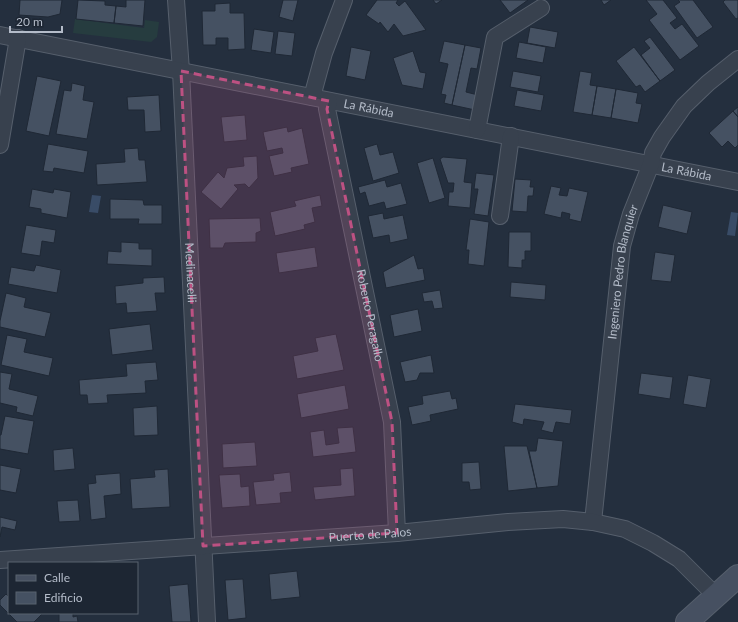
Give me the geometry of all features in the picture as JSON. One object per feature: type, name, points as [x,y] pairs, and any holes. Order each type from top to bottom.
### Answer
[{"type":"main road","points":[[687,622],[738,576]]},
{"type":"street","name":"Medinacelli","points":[[176,0],[181,71],[207,622]]},
{"type":"street","points":[[312,97],[324,53],[344,0]]},
{"type":"street","points":[[477,130],[495,37],[541,8]]},
{"type":"street","name":"La Rábida","points":[[0,35],[738,182]]},
{"type":"street","points":[[0,145],[18,38]]},
{"type":"street","name":"Ingeniero Pedro Blanquier","points":[[593,522],[622,246],[630,214],[653,153],[662,137],[684,106],[708,83],[738,59]]},
{"type":"street","name":"Roberto Peragallo","points":[[329,101],[327,109],[392,422],[397,533]]},
{"type":"street","points":[[500,216],[511,136]]},
{"type":"street","name":"Puerto de Palos","points":[[0,560],[397,533],[508,522],[563,519],[593,522],[626,529],[653,543],[678,559],[716,596]]},
{"type":"highlighted area","points":[[181,71],[329,101],[327,109],[392,422],[397,533],[203,546]]},
{"type":"green space","points":[[75,19],[144,28],[145,20],[159,22],[157,37],[151,42],[73,33]]},
{"type":"water","points":[[92,195],[101,196],[98,213],[89,212]]},
{"type":"water","points":[[731,212],[738,213],[735,236],[727,235]]},
{"type":"building","points":[[20,0],[62,0],[60,14],[48,17],[19,15]]},
{"type":"building","points":[[78,0],[105,1],[105,5],[116,6],[114,23],[76,19]]},
{"type":"building","points":[[126,0],[145,0],[143,26],[114,23],[116,6],[126,7]]},
{"type":"building","points":[[283,0],[298,0],[293,21],[279,17]]},
{"type":"building","points":[[377,0],[398,0],[396,3],[399,6],[405,1],[426,30],[403,36],[394,24],[388,32],[380,22],[379,24],[366,15]]},
{"type":"building","points":[[433,0],[442,0],[436,4]]},
{"type":"building","points":[[500,0],[528,0],[510,13]]},
{"type":"building","points":[[601,0],[611,0],[604,5]]},
{"type":"building","points":[[646,0],[663,0],[677,18],[670,23],[675,29],[682,24],[699,46],[680,60],[649,20],[657,14]]},
{"type":"building","points":[[678,0],[693,0],[713,27],[697,38],[674,6],[680,2]]},
{"type":"building","points":[[725,0],[738,0],[738,18],[736,19],[723,2]]},
{"type":"building","points":[[230,3],[230,13],[244,13],[245,49],[228,50],[228,38],[216,38],[216,45],[203,45],[202,11],[215,11],[215,4]]},
{"type":"building","points":[[530,27],[558,32],[555,48],[527,43]]},
{"type":"building","points":[[254,29],[274,32],[271,53],[251,50]]},
{"type":"building","points":[[278,31],[295,33],[292,56],[275,54]]},
{"type":"building","points":[[650,37],[675,70],[660,81],[641,55],[650,48],[644,41]]},
{"type":"building","points":[[444,41],[465,45],[452,105],[444,103],[446,95],[441,94],[448,64],[439,62]]},
{"type":"building","points":[[519,42],[546,47],[543,63],[516,58]]},
{"type":"building","points":[[465,45],[481,48],[477,69],[471,68],[466,92],[478,95],[475,110],[452,105]]},
{"type":"building","points":[[351,47],[371,51],[365,80],[346,76]]},
{"type":"building","points":[[634,47],[660,81],[645,92],[640,85],[636,87],[616,61]]},
{"type":"building","points":[[413,51],[420,72],[426,73],[423,89],[402,85],[393,58]]},
{"type":"building","points":[[513,71],[541,76],[538,92],[510,87]]},
{"type":"building","points":[[580,71],[592,73],[590,85],[597,86],[592,115],[573,112]]},
{"type":"building","points":[[37,76],[61,81],[49,136],[26,131]]},
{"type":"building","points":[[72,83],[85,86],[83,100],[94,102],[87,139],[56,134],[64,90],[71,91]]},
{"type":"building","points":[[597,86],[616,89],[611,118],[592,115]]},
{"type":"building","points":[[616,89],[638,93],[636,103],[642,104],[638,123],[611,118]]},
{"type":"building","points":[[517,90],[544,95],[541,111],[514,106]]},
{"type":"building","points":[[159,95],[161,131],[145,132],[144,110],[128,110],[127,97]]},
{"type":"building","points":[[738,107],[738,117],[733,111]]},
{"type":"building","points":[[733,111],[738,117],[738,145],[735,148],[728,141],[722,147],[709,133]]},
{"type":"building","points":[[245,115],[247,140],[224,142],[221,117]]},
{"type":"building","points":[[287,127],[288,132],[302,128],[309,164],[291,168],[292,172],[274,176],[269,156],[283,153],[282,148],[267,151],[263,132]]},
{"type":"building","points":[[48,144],[88,151],[84,173],[54,168],[53,172],[43,171]]},
{"type":"building","points":[[377,144],[380,155],[393,152],[399,173],[373,181],[364,148]]},
{"type":"building","points":[[138,148],[139,160],[145,160],[147,182],[97,185],[96,164],[125,162],[124,149]]},
{"type":"building","points":[[257,156],[258,178],[249,188],[245,184],[234,185],[238,189],[221,209],[201,192],[218,172],[224,178],[227,168],[244,166],[243,157]]},
{"type":"building","points":[[443,157],[467,159],[464,182],[472,183],[470,208],[448,206],[449,192],[453,192],[454,183],[448,183],[440,159]]},
{"type":"building","points":[[433,158],[445,198],[429,203],[417,163]]},
{"type":"building","points":[[476,173],[494,175],[488,216],[474,214],[478,189],[474,189]]},
{"type":"building","points":[[515,179],[531,180],[530,187],[534,187],[533,196],[528,196],[527,212],[512,211]]},
{"type":"building","points":[[385,180],[387,187],[401,183],[407,204],[386,209],[384,202],[369,206],[365,192],[360,194],[358,187]]},
{"type":"building","points":[[551,186],[561,188],[559,195],[567,196],[569,188],[588,192],[581,222],[569,219],[570,214],[562,212],[561,218],[544,214]]},
{"type":"building","points":[[32,189],[53,193],[54,189],[71,192],[67,218],[41,213],[41,209],[29,207]]},
{"type":"building","points":[[320,195],[322,206],[312,208],[315,222],[304,225],[305,229],[275,236],[270,212],[296,206],[294,201]]},
{"type":"building","points":[[110,199],[143,200],[144,205],[162,205],[162,224],[138,224],[139,219],[110,219]]},
{"type":"building","points":[[663,205],[692,212],[687,234],[658,227]]},
{"type":"building","points":[[383,213],[384,219],[403,215],[408,239],[390,243],[389,235],[373,238],[368,216]]},
{"type":"building","points":[[260,218],[261,231],[256,233],[256,242],[225,243],[223,248],[210,248],[209,219]]},
{"type":"building","points":[[470,219],[489,222],[484,266],[468,264],[469,250],[466,250]]},
{"type":"building","points":[[26,225],[56,230],[54,243],[42,241],[40,256],[21,253]]},
{"type":"building","points":[[509,232],[531,232],[531,251],[525,251],[525,260],[522,260],[522,268],[508,267]]},
{"type":"building","points":[[121,242],[139,243],[139,249],[152,249],[152,266],[107,264],[108,251],[121,252]]},
{"type":"building","points":[[315,247],[318,267],[279,273],[276,253]]},
{"type":"building","points":[[655,252],[675,255],[671,282],[651,280]]},
{"type":"building","points":[[414,255],[418,269],[423,268],[425,280],[386,288],[383,272]]},
{"type":"building","points":[[36,265],[61,270],[57,293],[8,284],[11,267],[34,271]]},
{"type":"building","points":[[164,277],[165,293],[155,293],[157,311],[127,313],[126,303],[116,304],[115,286],[143,283],[143,278]]},
{"type":"building","points":[[511,282],[546,285],[545,300],[510,297]]},
{"type":"building","points":[[440,290],[443,308],[434,309],[432,301],[424,302],[422,293]]},
{"type":"building","points":[[6,293],[26,298],[24,307],[51,313],[45,337],[0,327]]},
{"type":"building","points":[[418,309],[422,331],[394,337],[390,315]]},
{"type":"building","points":[[150,324],[153,350],[112,355],[109,329]]},
{"type":"building","points":[[336,334],[344,370],[297,379],[293,356],[318,351],[315,338]]},
{"type":"building","points":[[7,335],[27,339],[24,352],[53,358],[49,376],[1,365]]},
{"type":"building","points":[[431,355],[434,373],[420,373],[417,380],[405,382],[400,362]]},
{"type":"building","points":[[156,362],[158,380],[145,381],[146,393],[107,395],[108,403],[88,404],[87,395],[80,395],[79,380],[127,376],[126,364]]},
{"type":"building","points":[[0,372],[12,374],[9,389],[38,396],[33,416],[16,412],[17,407],[0,403]]},
{"type":"building","points":[[641,373],[673,377],[670,399],[638,394]]},
{"type":"building","points":[[688,375],[711,379],[706,408],[683,404]]},
{"type":"building","points":[[345,385],[349,409],[301,418],[297,394]]},
{"type":"building","points":[[450,391],[452,399],[456,398],[458,409],[430,415],[431,421],[412,425],[408,407],[423,404],[422,396]]},
{"type":"building","points":[[515,404],[572,410],[570,424],[556,422],[553,433],[541,430],[544,422],[524,419],[523,425],[512,422]]},
{"type":"building","points":[[157,406],[158,435],[134,436],[133,408]]},
{"type":"building","points":[[5,416],[34,421],[28,454],[0,449],[0,435]]},
{"type":"building","points":[[353,427],[356,452],[313,457],[310,432],[324,430],[326,445],[339,443],[337,428]]},
{"type":"building","points":[[538,438],[563,441],[558,486],[537,488],[529,451],[536,451]]},
{"type":"building","points":[[255,442],[257,466],[223,468],[222,444]]},
{"type":"building","points":[[504,446],[527,446],[537,488],[508,491]]},
{"type":"building","points":[[73,448],[75,469],[54,471],[53,450]]},
{"type":"building","points":[[479,462],[481,489],[470,490],[469,482],[462,482],[462,463]]},
{"type":"building","points":[[0,465],[21,469],[16,493],[0,490]]},
{"type":"building","points":[[353,468],[355,496],[315,500],[313,487],[341,485],[340,469]]},
{"type":"building","points":[[168,469],[170,507],[132,509],[130,479],[155,477],[154,470]]},
{"type":"building","points":[[290,472],[292,492],[280,493],[281,503],[256,505],[253,482],[274,480],[273,474]]},
{"type":"building","points":[[120,473],[121,494],[104,496],[106,518],[91,520],[88,484],[96,483],[95,475]]},
{"type":"building","points":[[240,474],[241,487],[249,486],[250,506],[222,508],[219,475]]},
{"type":"building","points":[[78,500],[80,521],[59,522],[57,501]]},
{"type":"building","points":[[0,517],[17,521],[15,530],[2,527],[0,537]]},
{"type":"building","points":[[297,571],[300,597],[271,600],[269,574]]},
{"type":"building","points":[[243,579],[246,618],[228,620],[225,580]]},
{"type":"building","points":[[188,584],[191,622],[172,622],[169,586]]},
{"type":"building","points":[[6,594],[8,596],[8,613],[0,605],[0,600]]},
{"type":"building","points":[[9,614],[42,614],[34,622],[17,622]]},
{"type":"building","points":[[59,614],[73,614],[73,617],[77,616],[78,622],[59,622]]}]
